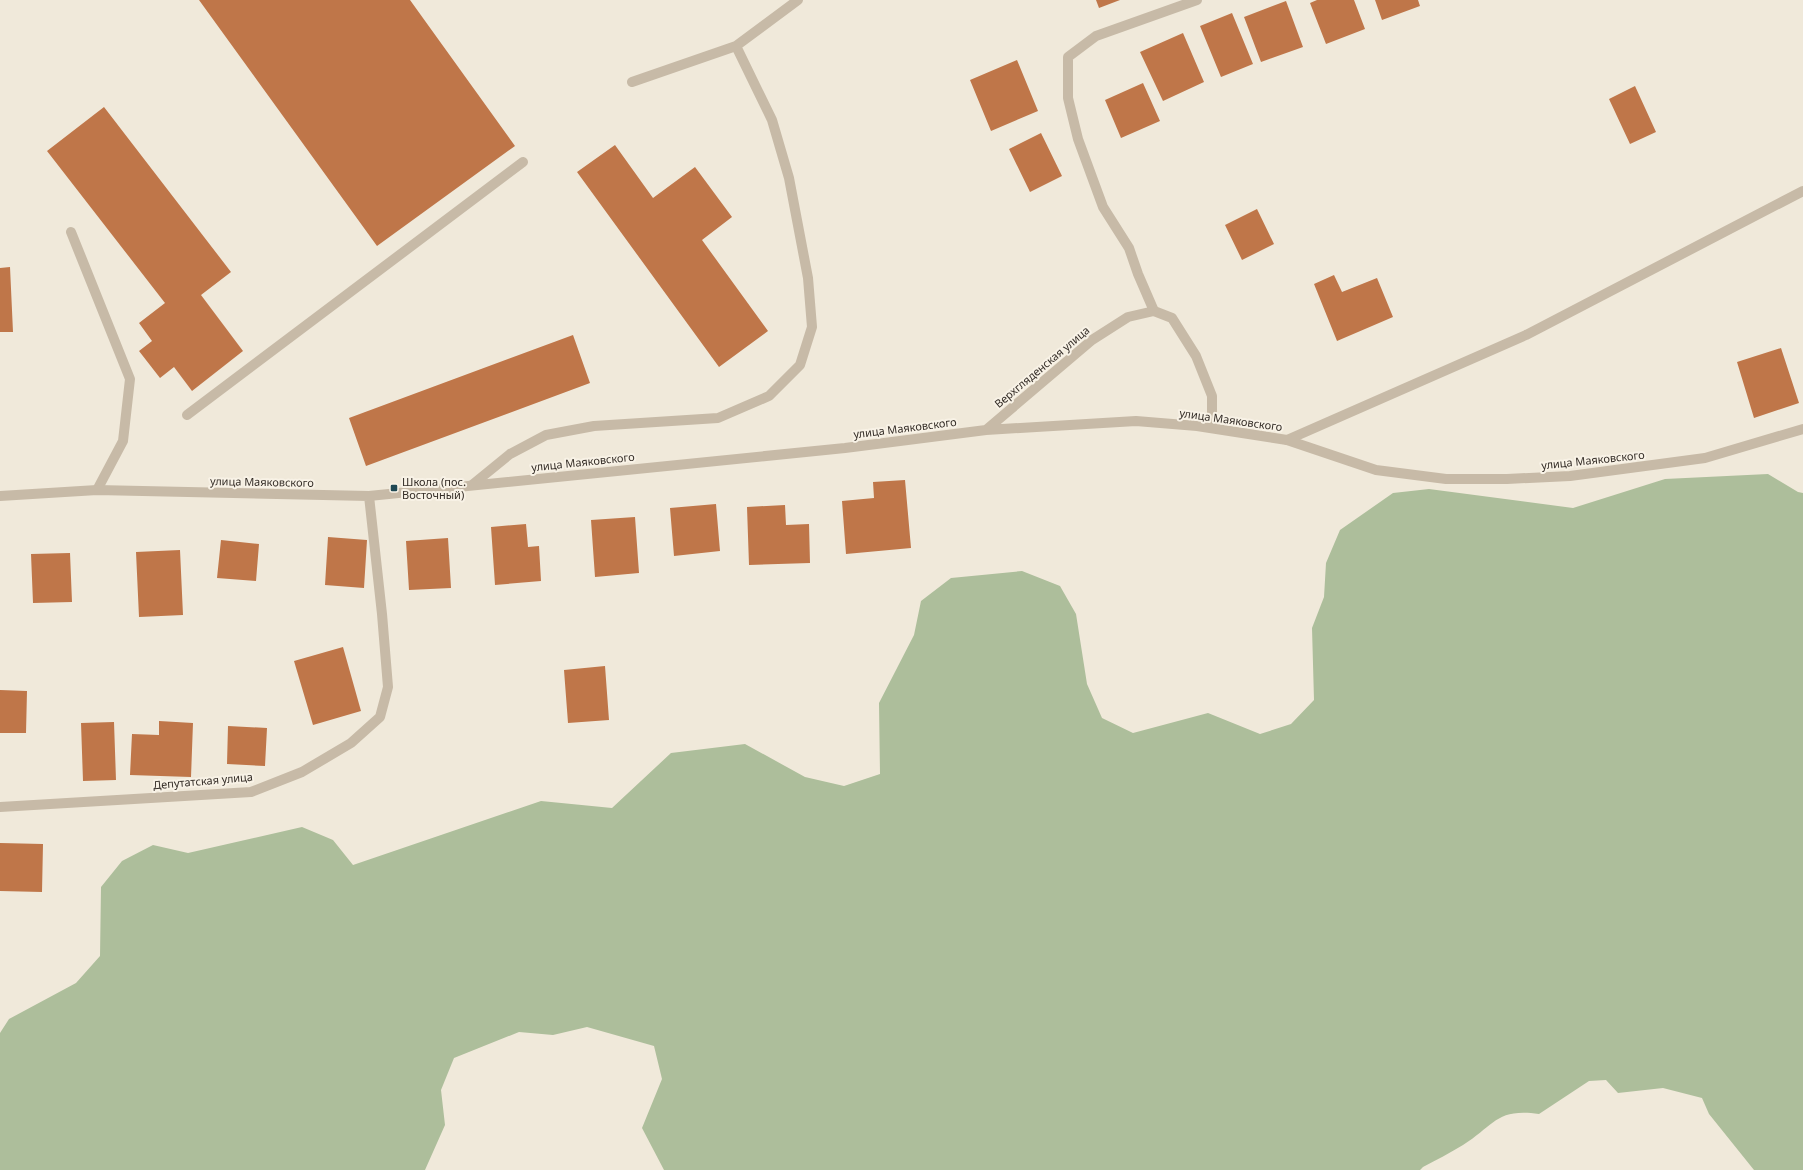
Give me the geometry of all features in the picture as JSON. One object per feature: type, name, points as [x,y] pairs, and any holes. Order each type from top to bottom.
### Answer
[{"type":"street","points":[[632,82],[736,46],[798,0]]},
{"type":"street","points":[[1197,0],[1096,36],[1068,57],[1068,98],[1078,138],[1103,207],[1129,248],[1138,274],[1154,311],[1172,318],[1196,356],[1212,396],[1212,428]]},
{"type":"street","points":[[472,485],[510,454],[546,435],[594,426],[718,418],[769,396],[800,365],[812,327],[808,278],[789,178],[772,120],[736,46]]},
{"type":"street","points":[[187,415],[523,162]]},
{"type":"street","points":[[1286,440],[1526,335],[1803,191]]},
{"type":"street","points":[[71,232],[130,379],[123,440],[97,490]]},
{"type":"street","name":"Верхгляденская улица","points":[[986,430],[1092,340],[1128,317],[1154,311]]},
{"type":"street","name":"улица Маяковского","points":[[0,496],[97,490],[369,496],[845,448],[986,430],[1136,421],[1212,428],[1286,440],[1376,470],[1446,479],[1506,479],[1570,476],[1705,458],[1803,429]]},
{"type":"street","name":"Депутатская улица","points":[[0,806],[251,792],[302,772],[351,744],[380,717],[388,687],[382,614],[369,496]]},
{"type":"green space","points":[[1768,474],[1798,492],[1803,493],[1803,1170],[1754,1170],[1709,1114],[1702,1098],[1663,1088],[1618,1093],[1606,1080],[1589,1081],[1539,1114],[1525,1113],[1504,1116],[1474,1138],[1420,1170],[664,1170],[642,1128],[662,1079],[654,1046],[587,1027],[553,1035],[519,1032],[454,1058],[441,1090],[445,1125],[425,1170],[0,1170],[0,1033],[9,1019],[76,983],[100,956],[101,887],[122,861],[153,845],[188,853],[302,827],[333,840],[353,865],[541,801],[612,808],[671,753],[745,744],[805,777],[844,786],[880,774],[879,703],[914,635],[921,601],[951,578],[1022,571],[1060,586],[1076,614],[1087,684],[1102,718],[1133,733],[1208,713],[1260,734],[1291,724],[1314,700],[1312,628],[1324,597],[1326,563],[1340,530],[1393,493],[1429,489],[1573,508],[1665,479]]},
{"type":"building","points":[[199,0],[410,0],[515,146],[377,246]]},
{"type":"building","points":[[1096,0],[1120,0],[1099,8]]},
{"type":"building","points":[[1317,0],[1354,0],[1365,29],[1326,44],[1310,3]]},
{"type":"building","points":[[1375,0],[1418,0],[1420,6],[1382,20]]},
{"type":"building","points":[[1286,1],[1303,47],[1261,62],[1244,17]]},
{"type":"building","points":[[1232,13],[1253,64],[1221,77],[1200,26]]},
{"type":"building","points":[[1183,33],[1204,82],[1163,101],[1140,52]]},
{"type":"building","points":[[1017,60],[1038,111],[991,131],[970,80]]},
{"type":"building","points":[[1143,83],[1160,121],[1121,138],[1105,100]]},
{"type":"building","points":[[1635,86],[1656,132],[1630,144],[1609,99]]},
{"type":"building","points":[[104,107],[231,272],[201,295],[243,351],[192,391],[174,367],[160,378],[139,351],[152,341],[139,323],[165,303],[47,151]]},
{"type":"building","points":[[1041,133],[1062,176],[1030,192],[1009,149]]},
{"type":"building","points":[[615,145],[653,198],[695,167],[732,217],[702,240],[768,331],[719,367],[577,172]]},
{"type":"building","points":[[1257,209],[1274,244],[1242,260],[1225,225]]},
{"type":"building","points":[[10,267],[13,332],[0,332],[0,268]]},
{"type":"building","points":[[1334,275],[1342,292],[1377,278],[1393,317],[1337,341],[1314,284]]},
{"type":"building","points":[[573,335],[590,383],[366,466],[349,418]]},
{"type":"building","points":[[1781,348],[1799,403],[1754,418],[1737,362]]},
{"type":"building","points":[[905,480],[911,548],[846,554],[842,501],[874,498],[873,482]]},
{"type":"building","points":[[716,504],[720,551],[674,556],[670,508]]},
{"type":"building","points":[[785,505],[786,525],[809,524],[810,563],[749,565],[747,507]]},
{"type":"building","points":[[635,517],[639,573],[595,577],[591,520]]},
{"type":"building","points":[[526,524],[528,547],[539,546],[541,581],[495,585],[491,527]]},
{"type":"building","points":[[328,537],[367,540],[364,588],[325,585]]},
{"type":"building","points":[[448,538],[451,588],[409,590],[406,541]]},
{"type":"building","points":[[221,540],[259,544],[256,581],[217,578]]},
{"type":"building","points":[[180,550],[183,615],[139,617],[136,552]]},
{"type":"building","points":[[70,553],[72,602],[33,603],[31,554]]},
{"type":"building","points":[[343,647],[361,711],[313,725],[294,661]]},
{"type":"building","points":[[605,666],[609,720],[568,723],[564,670]]},
{"type":"building","points":[[0,690],[27,691],[26,733],[0,733]]},
{"type":"building","points":[[159,721],[193,723],[191,777],[130,775],[132,734],[159,735]]},
{"type":"building","points":[[114,722],[116,780],[83,781],[81,723]]},
{"type":"building","points":[[228,726],[267,728],[265,766],[227,764]]},
{"type":"building","points":[[0,843],[43,844],[42,892],[0,891]]},
{"type":"place","name":"Школа (пос. Восточный)","points":[[394,488]]}]
